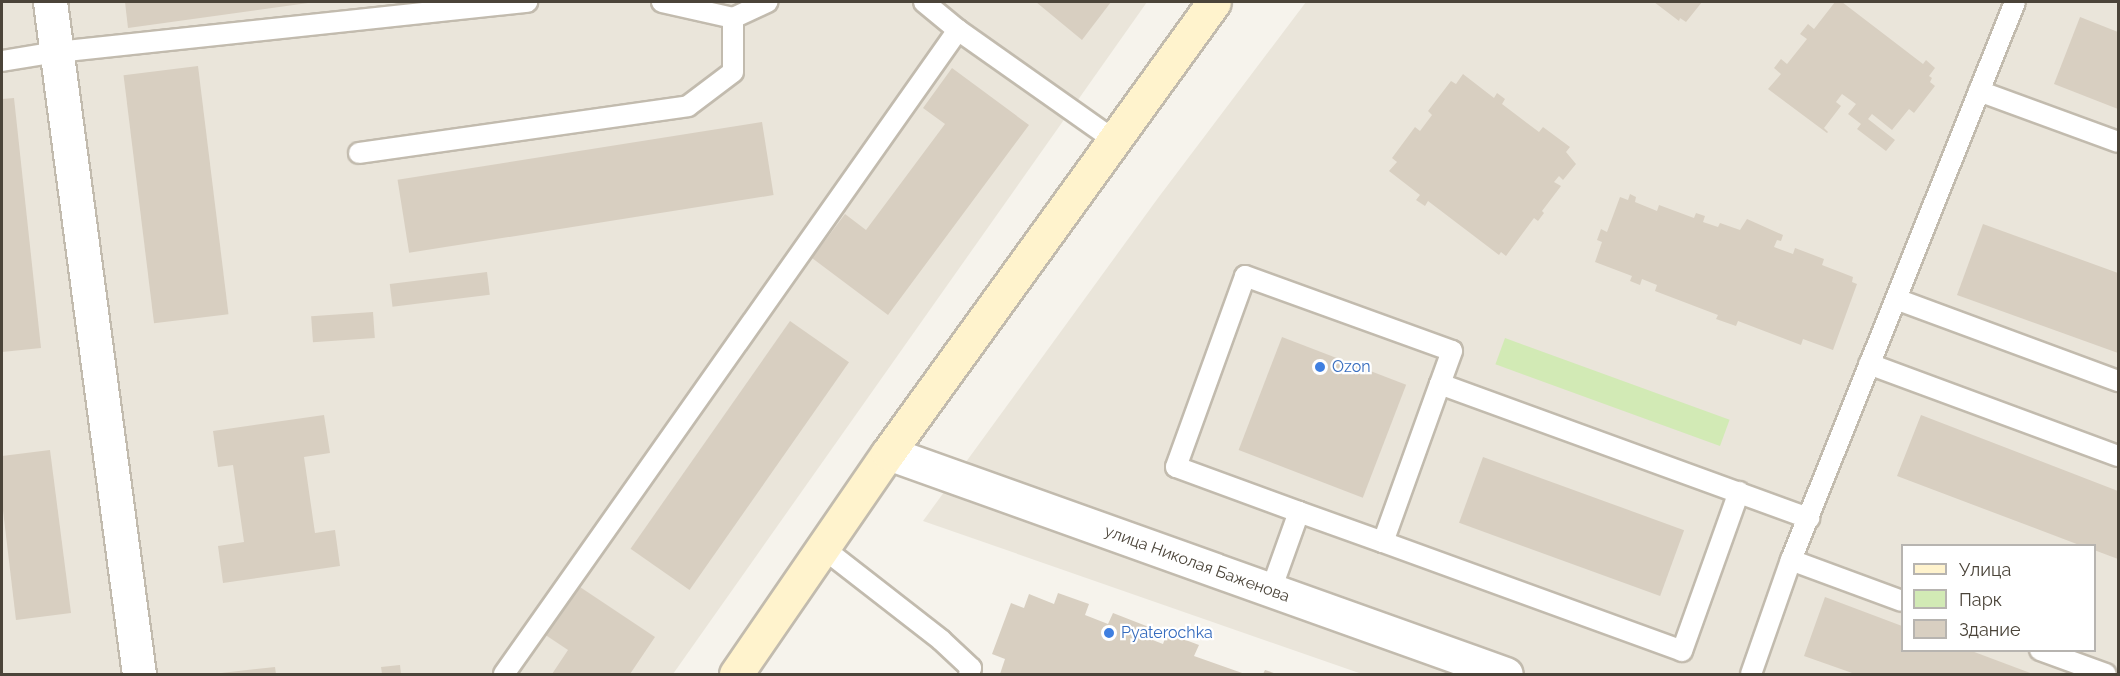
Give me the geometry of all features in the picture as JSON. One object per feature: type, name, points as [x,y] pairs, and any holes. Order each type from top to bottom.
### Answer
[{"type":"street","points":[[50,2],[139,675]]},
{"type":"street","points":[[736,675],[888,453],[1214,2]]},
{"type":"street","name":"улица Николая Баженова","points":[[888,453],[1501,674]]},
{"type":"lane","points":[[2,61],[57,52],[527,2]]},
{"type":"lane","points":[[662,2],[733,18],[768,2]]},
{"type":"lane","points":[[924,2],[958,30],[1114,140]]},
{"type":"lane","points":[[1751,675],[1791,560],[2015,2]]},
{"type":"lane","points":[[359,153],[688,106],[733,72],[733,18]]},
{"type":"lane","points":[[504,675],[958,30]]},
{"type":"lane","points":[[1979,91],[2118,142]]},
{"type":"lane","points":[[1383,542],[1452,351],[1245,276],[1176,467],[1682,651],[1739,492]]},
{"type":"lane","points":[[1896,299],[2118,381]]},
{"type":"lane","points":[[1869,364],[2118,456]]},
{"type":"lane","points":[[1440,384],[1809,518]]},
{"type":"lane","points":[[1271,591],[1299,512]]},
{"type":"lane","points":[[823,548],[941,640],[971,668],[969,675]]},
{"type":"lane","points":[[1791,560],[1901,601]]},
{"type":"lane","points":[[2043,652],[2106,675]]},
{"type":"shaded area","points":[[2,2],[1147,2],[673,674],[2,674]]},
{"type":"shaded area","points":[[1306,2],[2118,2],[2118,674],[1362,674],[923,521],[1158,198]]},
{"type":"green space","points":[[1505,338],[1730,420],[1720,446],[1495,364]]},
{"type":"building","points":[[125,2],[308,2],[308,3],[128,28]]},
{"type":"building","points":[[1036,2],[1111,2],[1082,40]]},
{"type":"building","points":[[1654,2],[1702,2],[1686,22],[1680,18],[1679,21]]},
{"type":"building","points":[[1835,2],[1842,2],[1923,64],[1926,60],[1935,68],[1929,76],[1932,78],[1930,82],[1935,86],[1914,113],[1909,109],[1892,130],[1872,114],[1868,119],[1895,140],[1886,151],[1857,129],[1861,124],[1848,114],[1856,104],[1842,94],[1836,102],[1841,106],[1824,128],[1827,133],[1768,89],[1781,74],[1774,68],[1781,59],[1787,64],[1807,39],[1800,34],[1808,24],[1814,29]]},
{"type":"building","points":[[2080,17],[2118,32],[2118,109],[2054,84]]},
{"type":"building","points":[[198,66],[228,314],[154,323],[124,75]]},
{"type":"building","points":[[952,68],[1029,125],[888,315],[812,258],[845,214],[866,230],[945,124],[923,108]]},
{"type":"building","points":[[1463,74],[1494,98],[1497,93],[1505,99],[1502,104],[1539,132],[1543,127],[1570,147],[1566,152],[1576,164],[1563,180],[1559,176],[1554,182],[1561,186],[1542,211],[1544,213],[1538,221],[1534,218],[1506,256],[1501,252],[1499,255],[1428,201],[1425,206],[1416,200],[1420,195],[1389,171],[1397,162],[1392,158],[1415,127],[1420,131],[1432,115],[1428,111],[1451,81],[1456,84]]},
{"type":"building","points":[[14,98],[41,348],[2,352],[2,99]]},
{"type":"building","points":[[762,122],[774,195],[409,253],[398,180]]},
{"type":"building","points":[[1630,194],[1636,197],[1635,202],[1657,211],[1659,205],[1694,218],[1696,213],[1705,216],[1703,222],[1718,227],[1720,223],[1740,230],[1747,219],[1783,235],[1781,241],[1777,240],[1774,247],[1793,254],[1795,248],[1824,259],[1822,265],[1853,277],[1852,282],[1857,284],[1833,350],[1803,339],[1801,345],[1738,321],[1736,326],[1716,319],[1718,315],[1655,291],[1657,285],[1642,279],[1640,285],[1630,281],[1632,276],[1595,262],[1602,242],[1597,240],[1601,229],[1607,232],[1620,197],[1628,200]]},
{"type":"building","points":[[1983,224],[2118,273],[2118,353],[1957,295]]},
{"type":"building","points":[[487,272],[490,295],[393,307],[390,284]]},
{"type":"building","points":[[373,312],[375,338],[313,342],[311,316]]},
{"type":"building","points":[[790,321],[849,362],[690,590],[631,549]]},
{"type":"building","points":[[1282,337],[1406,385],[1363,498],[1239,450]]},
{"type":"building","points":[[324,415],[330,453],[304,457],[315,533],[335,530],[340,566],[223,583],[218,546],[244,542],[233,465],[218,467],[213,431]]},
{"type":"building","points":[[1921,415],[2118,491],[2118,559],[2096,551],[2096,544],[2077,544],[1897,476]]},
{"type":"building","points":[[50,450],[71,613],[16,620],[2,502],[2,456]]},
{"type":"building","points":[[1483,457],[1684,530],[1660,596],[1459,523]]},
{"type":"building","points":[[577,585],[655,637],[630,674],[552,674],[568,650],[544,634]]},
{"type":"building","points":[[1058,593],[1089,604],[1085,615],[1108,624],[1113,613],[1154,629],[1150,639],[1163,644],[1167,633],[1199,645],[1194,656],[1245,674],[1000,674],[1005,659],[992,654],[1011,603],[1024,608],[1029,594],[1054,604]]},
{"type":"building","points":[[1825,597],[1901,626],[1901,652],[1974,652],[2033,674],[1855,674],[1804,656]]},
{"type":"building","points":[[400,665],[401,674],[382,674],[381,667]]},
{"type":"building","points":[[275,667],[276,674],[221,674],[221,673]]},
{"type":"building","points":[[1265,670],[1277,674],[1263,674]]},
{"type":"place","name":"Ozon","points":[[1320,367]]},
{"type":"place","name":"Pyaterochka","points":[[1109,633]]}]
